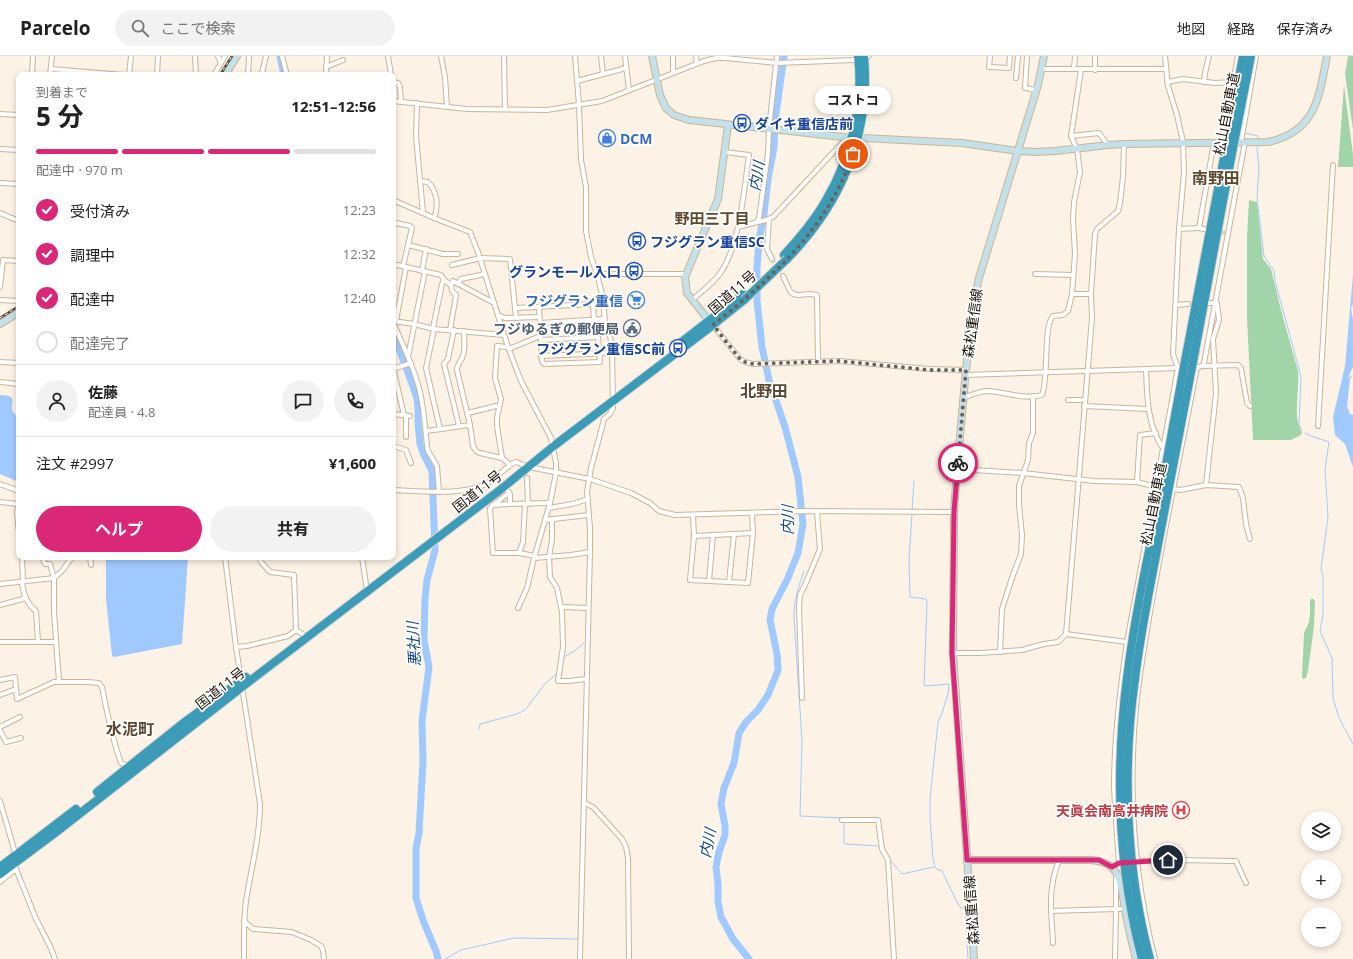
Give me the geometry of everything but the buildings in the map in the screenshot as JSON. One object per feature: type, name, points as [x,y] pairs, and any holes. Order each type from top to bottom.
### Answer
[{"type":"highway","name":"松山自動車道","points":[[1150,959],[1132,869],[1129,831],[1128,783],[1134,680],[1142,629],[1194,364],[1227,146],[1243,56]]},
{"type":"highway","name":"松山自動車道","points":[[1227,146],[1251,56]]},
{"type":"highway","name":"国道11号","points":[[0,874],[15,866],[133,768],[182,724],[241,684],[302,634],[429,541],[743,297],[785,257],[811,224],[826,200],[840,172],[854,137],[864,98],[862,57]]},
{"type":"highway","name":"松山自動車道","points":[[1142,959],[1130,906],[1125,870],[1120,783],[1122,731],[1127,679],[1135,628],[1194,364]]},
{"type":"highway","name":"国道11号","points":[[438,534],[507,489],[526,465]]},
{"type":"highway","name":"国道11号","points":[[0,867],[133,768]]},
{"type":"street","points":[[32,72],[33,56]]},
{"type":"street","points":[[50,72],[52,56]]},
{"type":"street","points":[[129,72],[131,56]]},
{"type":"street","points":[[157,72],[158,56]]},
{"type":"street","points":[[195,56],[196,72]]},
{"type":"street","points":[[218,56],[221,63]]},
{"type":"street","points":[[216,72],[225,56]]},
{"type":"street","points":[[227,72],[237,56]]},
{"type":"street","points":[[248,56],[248,72]]},
{"type":"street","points":[[262,72],[266,56]]},
{"type":"street","points":[[282,56],[286,72]]},
{"type":"street","points":[[326,72],[327,56]]},
{"type":"street","points":[[388,56],[391,72]]},
{"type":"street","points":[[440,56],[445,77],[447,107]]},
{"type":"street","points":[[504,56],[505,109]]},
{"type":"street","points":[[575,56],[581,160],[586,187],[586,231],[591,257],[603,298],[604,319],[610,336],[613,399],[610,414],[604,419],[591,468],[588,498],[590,552],[589,601],[587,608],[580,959]]},
{"type":"street","points":[[601,56],[602,74]]},
{"type":"street","points":[[625,56],[629,90]]},
{"type":"street","points":[[652,56],[663,102],[666,108],[674,115],[689,120],[854,137],[962,144],[1036,152],[1124,144],[1214,142],[1227,146],[1243,142],[1268,142],[1278,140],[1286,137],[1301,127],[1310,117],[1316,106],[1327,56]]},
{"type":"street","points":[[673,56],[673,72]]},
{"type":"street","points":[[696,56],[697,64]]},
{"type":"street","points":[[758,222],[768,154],[770,128],[781,63],[777,56]]},
{"type":"street","points":[[990,56],[989,68],[1009,68],[1010,56]]},
{"type":"street","points":[[1016,78],[1018,56]]},
{"type":"street","points":[[1028,56],[1025,88],[1036,90]]},
{"type":"street","name":"森松重信線","points":[[974,959],[952,653],[954,512],[957,469],[965,372],[974,302],[979,278],[1036,90],[1044,56]]},
{"type":"street","points":[[1074,69],[1075,56]]},
{"type":"street","points":[[1095,56],[1095,70]]},
{"type":"street","points":[[1119,863],[1114,784],[1119,705],[1127,642],[1178,368],[1173,354],[1179,228],[1184,172],[1183,142],[1167,82],[1165,56]]},
{"type":"street","points":[[1204,82],[1210,56]]},
{"type":"street","points":[[1227,146],[1233,82],[1238,56]]},
{"type":"street","points":[[728,125],[718,199],[685,277],[686,289],[692,300],[740,359],[745,362],[762,364],[860,362],[930,370],[965,372],[1045,372],[1178,368],[1204,363],[1243,142],[1256,56]]},
{"type":"street","points":[[396,101],[472,109],[547,110],[602,101],[673,72],[716,58],[781,63],[862,57]]},
{"type":"street","points":[[326,67],[343,60]]},
{"type":"street","points":[[577,81],[626,68]]},
{"type":"street","points":[[51,69],[87,72]]},
{"type":"street","points":[[1042,69],[1166,70]]},
{"type":"street","points":[[963,398],[988,391],[1013,395],[1042,395],[1047,336],[1050,319],[1053,316],[1064,315],[1068,311],[1072,294],[1075,254],[1073,219],[1074,202],[1080,172],[1077,149],[1072,136],[1081,70]]},
{"type":"street","points":[[1167,82],[1183,79],[1215,83],[1233,82]]},
{"type":"street","points":[[396,83],[398,83],[400,87],[401,101]]},
{"type":"street","points":[[417,103],[416,136],[423,213]]},
{"type":"street","points":[[0,114],[16,115]]},
{"type":"street","points":[[1072,136],[1099,133],[1108,145]]},
{"type":"street","points":[[738,228],[768,220],[773,217],[841,144],[854,137]]},
{"type":"street","points":[[1199,228],[1214,142]]},
{"type":"street","points":[[952,653],[981,653],[1022,650],[1058,642],[1066,634],[1080,479],[1084,406],[1092,318],[1090,294],[1095,234],[1098,229],[1118,211],[1120,203],[1124,144]]},
{"type":"street","points":[[0,149],[16,150]]},
{"type":"street","points":[[692,300],[720,274],[728,257],[738,228],[749,155],[725,152]]},
{"type":"street","points":[[1318,426],[1333,165]]},
{"type":"street","points":[[420,181],[428,182],[433,186],[437,202],[434,218]]},
{"type":"street","points":[[0,183],[16,184]]},
{"type":"street","points":[[396,201],[470,232],[480,258],[508,348],[521,382],[551,438],[555,454],[556,473],[549,508],[527,588],[518,608]]},
{"type":"street","points":[[0,213],[16,220]]},
{"type":"street","points":[[768,220],[767,249],[772,259]]},
{"type":"street","points":[[396,223],[410,226],[412,228],[396,312]]},
{"type":"street","points":[[1179,228],[1204,229]]},
{"type":"street","points":[[408,245],[443,254],[458,254]]},
{"type":"street","points":[[408,357],[426,249]]},
{"type":"street","points":[[452,265],[480,258],[510,259],[516,318]]},
{"type":"street","points":[[0,287],[1,259],[16,261]]},
{"type":"street","points":[[396,265],[441,275],[444,280],[451,285],[452,291],[456,295],[448,359],[444,364],[459,426]]},
{"type":"street","points":[[458,284],[461,279],[485,274]]},
{"type":"street","points":[[597,274],[687,274]]},
{"type":"street","points":[[1035,274],[1074,275]]},
{"type":"street","points":[[783,276],[793,294],[810,294],[817,296],[818,362]]},
{"type":"street","points":[[440,429],[426,368],[444,280]]},
{"type":"street","points":[[451,285],[453,281],[494,303]]},
{"type":"street","points":[[1072,294],[1090,294]]},
{"type":"street","points":[[0,300],[16,301]]},
{"type":"street","points":[[1209,303],[1215,302]]},
{"type":"street","points":[[1206,485],[1215,404],[1213,340],[1219,320],[1217,303],[1215,302]]},
{"type":"street","points":[[516,308],[593,304],[595,337],[598,337],[600,362],[544,364],[541,356],[539,307]]},
{"type":"street","points":[[1176,305],[1188,304]]},
{"type":"street","points":[[0,324],[16,314]]},
{"type":"street","points":[[498,315],[505,318],[539,317]]},
{"type":"street","points":[[540,323],[604,319]]},
{"type":"street","points":[[396,322],[464,332],[504,335]]},
{"type":"street","points":[[396,327],[419,387],[424,410],[428,451],[437,466],[437,492]]},
{"type":"street","points":[[464,332],[463,356],[458,364],[457,370],[468,413],[473,446],[476,451],[502,458],[510,465]]},
{"type":"street","points":[[502,458],[497,426],[500,395],[495,378],[497,346],[508,348],[540,338],[595,337]]},
{"type":"street","points":[[541,356],[611,353]]},
{"type":"street","points":[[0,362],[16,364]]},
{"type":"street","points":[[396,368],[409,363]]},
{"type":"street","points":[[1194,364],[1238,366],[1241,368],[1247,404],[1250,406]]},
{"type":"street","points":[[1155,959],[1145,916],[1137,861],[1134,822],[1133,780],[1136,707],[1144,646],[1174,489],[1194,364]]},
{"type":"street","points":[[1146,369],[1148,409],[1159,442],[1163,448]]},
{"type":"street","points":[[396,380],[406,415],[406,437]]},
{"type":"street","points":[[0,382],[16,384]]},
{"type":"street","points":[[1000,652],[1002,608],[1021,554],[1022,535],[1019,486],[1028,460],[1033,433],[1033,396]]},
{"type":"street","points":[[1068,400],[1085,400]]},
{"type":"street","points":[[468,413],[496,406],[499,407]]},
{"type":"street","points":[[1084,406],[1148,409]]},
{"type":"street","points":[[396,414],[406,415]]},
{"type":"street","points":[[426,431],[470,425]]},
{"type":"street","points":[[1137,482],[1140,435],[1156,433]]},
{"type":"street","points":[[396,447],[406,450],[411,463]]},
{"type":"street","points":[[396,490],[437,492],[466,489],[486,484],[516,462],[556,473],[590,479],[631,493],[650,503],[659,511],[676,516],[806,511],[954,512]]},
{"type":"street","points":[[957,469],[1023,473],[1115,482],[1137,482],[1156,487],[1180,490],[1206,485],[1239,487],[1243,498],[1246,524],[1250,539]]},
{"type":"street","points":[[519,553],[523,542],[527,478]]},
{"type":"street","points":[[0,484],[16,490]]},
{"type":"street","points":[[507,489],[510,504]]},
{"type":"street","points":[[507,489],[490,508],[493,553],[519,553],[535,557],[549,557],[590,552]]},
{"type":"street","points":[[549,508],[572,504],[588,498]]},
{"type":"street","points":[[0,502],[16,502]]},
{"type":"street","points":[[493,505],[550,503]]},
{"type":"street","points":[[802,698],[799,607],[800,595],[820,549],[817,512]]},
{"type":"street","points":[[693,515],[694,536],[690,580],[748,583],[753,533],[752,513]]},
{"type":"street","points":[[545,520],[589,515]]},
{"type":"street","points":[[552,519],[552,540],[549,557],[550,577],[558,588],[562,607],[563,647],[558,681],[586,679]]},
{"type":"street","points":[[694,536],[753,533]]},
{"type":"street","points":[[728,582],[734,534]]},
{"type":"street","points":[[709,581],[713,535]]},
{"type":"street","points":[[22,560],[22,590],[29,604],[36,611],[38,642]]},
{"type":"street","points":[[43,560],[45,564],[50,564],[54,578],[59,682]]},
{"type":"street","points":[[0,584],[54,578],[62,571],[70,560]]},
{"type":"street","points":[[90,560],[91,565]]},
{"type":"street","points":[[225,560],[241,684],[260,804],[259,829],[246,896],[244,921],[244,959]]},
{"type":"street","points":[[236,647],[302,634],[294,575],[270,572],[260,560]]},
{"type":"street","points":[[362,560],[366,588]]},
{"type":"street","points":[[0,605],[26,598]]},
{"type":"street","points":[[562,607],[587,608]]},
{"type":"street","points":[[1066,634],[1127,642]]},
{"type":"street","points":[[0,642],[56,642]]},
{"type":"street","points":[[0,680],[15,677],[17,699],[54,682],[99,683],[101,685],[111,727],[112,738],[121,763],[133,768]]},
{"type":"street","points":[[0,695],[16,689]]},
{"type":"street","points":[[20,717],[0,728],[6,742],[21,738]]},
{"type":"street","points":[[0,800],[10,840],[16,854],[15,866],[33,913],[55,959]]},
{"type":"street","points":[[584,803],[593,807],[622,839],[626,847],[628,858],[629,959]]},
{"type":"street","points":[[842,820],[878,820],[882,849],[888,860],[894,959]]},
{"type":"street","points":[[967,860],[1099,860],[1112,867],[1120,880],[1136,959]]},
{"type":"street","points":[[1053,943],[1051,908],[1053,880],[1059,860]]},
{"type":"street","points":[[1112,867],[1119,863],[1137,861],[1236,861],[1246,883]]},
{"type":"street","points":[[0,882],[15,866]]},
{"type":"street","points":[[1115,959],[1116,878],[1118,876]]},
{"type":"street","points":[[1051,911],[1125,909]]},
{"type":"street","points":[[244,921],[253,929],[292,932],[312,940],[323,950],[324,959]]},
{"type":"green space","points":[[1348,56],[1353,56],[1353,130],[1345,74]]},
{"type":"green space","points":[[1344,85],[1353,155],[1353,167],[1338,167]]},
{"type":"green space","points":[[1249,200],[1257,202],[1263,259],[1271,269],[1298,371],[1297,419],[1302,432],[1301,435],[1291,440],[1253,440],[1247,318],[1247,238]]},
{"type":"green space","points":[[1312,598],[1315,601],[1314,626],[1308,671],[1306,678],[1303,679],[1304,633],[1309,622],[1310,601]]},
{"type":"water","points":[[1353,275],[1353,304],[1351,308],[1353,320],[1353,367],[1348,378],[1353,375],[1350,379],[1347,406],[1350,414],[1353,415],[1353,467],[1345,444],[1335,435],[1333,417],[1345,366]]},
{"type":"water","points":[[0,395],[11,397],[13,400],[12,410],[16,415],[16,481],[0,474]]},
{"type":"water","points":[[106,560],[188,560],[182,644],[114,657],[112,656],[106,599]]},
{"type":"waterway","name":"悪社川","points":[[280,56],[283,72]]},
{"type":"waterway","name":"内川","points":[[749,959],[733,939],[721,917],[718,902],[716,867],[725,835],[721,804],[724,788],[734,763],[739,733],[768,695],[778,670],[777,654],[770,620],[772,609],[787,580],[798,553],[803,524],[798,477],[785,427],[769,380],[762,347],[757,301],[759,240],[774,147],[775,121],[784,56]]},
{"type":"waterway","points":[[1244,133],[1258,137]]},
{"type":"waterway","points":[[1257,147],[1259,168],[1257,198],[1264,256],[1274,271],[1275,281],[1301,378],[1299,425],[1302,430]]},
{"type":"waterway","name":"悪社川","points":[[396,339],[417,398],[420,444],[432,471],[435,550],[427,580],[425,599],[424,640],[429,667],[422,721],[423,761],[419,833],[416,849],[416,898],[438,959]]},
{"type":"waterway","points":[[1305,433],[1329,442],[1325,470],[1328,517],[1321,569],[1323,576],[1323,615],[1320,631],[1332,658],[1333,698],[1339,718],[1353,744]]},
{"type":"waterway","points":[[912,511],[914,481]]},
{"type":"waterway","points":[[912,514],[909,559],[910,597],[926,599],[927,601],[924,686],[949,684],[948,694],[938,722],[930,799],[933,858],[935,867],[942,871],[959,906],[965,910],[968,959]]},
{"type":"waterway","points":[[804,571],[797,594],[794,618],[802,741],[800,816],[842,818]]},
{"type":"waterway","points":[[564,657],[584,643]]},
{"type":"waterway","points":[[479,729],[480,724],[517,714],[525,710],[544,685],[556,674]]},
{"type":"waterway","points":[[844,822],[844,843],[879,846]]},
{"type":"waterway","points":[[890,860],[902,874],[934,867]]},
{"type":"waterway","points":[[445,959],[461,950],[514,938],[578,939],[579,918]]},
{"type":"tunnel","points":[[1204,229],[1225,233]]},
{"type":"tunnel","points":[[772,259],[783,276]]},
{"type":"railway","points":[[222,72],[232,56]]},
{"type":"railway","points":[[0,318],[16,308]]},
{"type":"way so far","points":[[853,154],[848,169],[837,192],[823,217],[813,230],[755,291],[713,325],[740,359],[753,364],[839,361],[930,370],[966,370],[958,463]]},
{"type":"place","name":"ダイキ重信店前","points":[[742,123]]},
{"type":"place","name":"DCM","points":[[607,138]]},
{"type":"place","name":"コストコ","points":[[853,154]]},
{"type":"place","name":"フジグラン重信SC","points":[[637,241]]},
{"type":"place","name":"グランモール入口","points":[[634,271]]},
{"type":"place","name":"フジグラン重信","points":[[636,300]]},
{"type":"place","name":"フジゆるぎの郵便局","points":[[632,328]]},
{"type":"place","name":"フジグラン重信SC前","points":[[678,348]]},
{"type":"place","name":"天眞会南高井病院","points":[[1181,810]]},
{"type":"district","name":"南野田","points":[[1216,178]]},
{"type":"district","name":"野田三丁目","points":[[712,218]]},
{"type":"district","name":"北野田","points":[[764,391]]},
{"type":"district","name":"水泥町","points":[[130,729]]},
{"type":"route","points":[[958,463],[954,512],[952,653],[967,860],[1099,860],[1112,867],[1119,863],[1168,860]]}]
